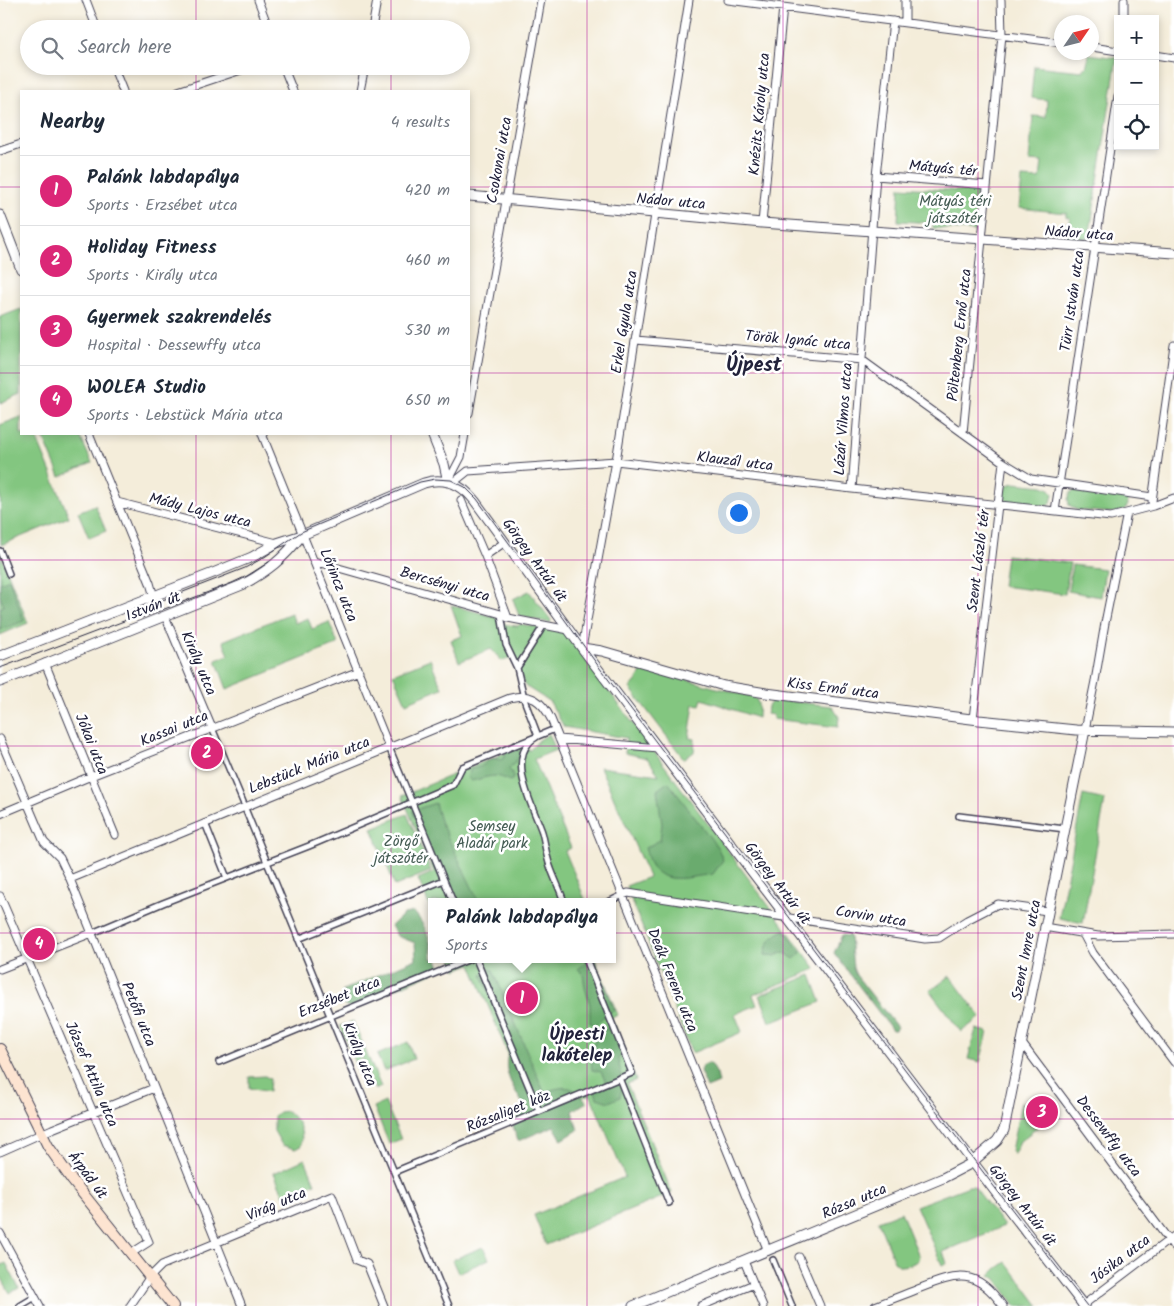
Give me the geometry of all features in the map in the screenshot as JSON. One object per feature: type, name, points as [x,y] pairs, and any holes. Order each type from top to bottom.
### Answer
[{"type":"main road","name":"Árpád út","points":[[0,1049],[41,1134],[72,1180],[173,1306]]},
{"type":"street","points":[[86,0],[94,20]]},
{"type":"street","points":[[258,0],[266,20]]},
{"type":"street","points":[[374,20],[377,0]]},
{"type":"street","name":"Csokonai utca","points":[[470,407],[541,0]]},
{"type":"street","name":"Erkel Gyula utca","points":[[582,648],[616,461],[690,0]]},
{"type":"street","points":[[728,0],[1054,42]]},
{"type":"street","points":[[905,0],[905,22]]},
{"type":"street","points":[[987,186],[1002,35],[1001,0]]},
{"type":"street","points":[[1124,0],[1124,15]]},
{"type":"street","name":"Knézits Károly utca","points":[[762,223],[783,7]]},
{"type":"street","points":[[893,21],[872,231],[982,240]]},
{"type":"street","points":[[1099,48],[1114,50]]},
{"type":"street","points":[[1159,56],[1174,58]]},
{"type":"street","points":[[117,75],[123,90]]},
{"type":"street","points":[[181,90],[226,75]]},
{"type":"street","points":[[287,75],[294,90]]},
{"type":"street","points":[[360,90],[363,75]]},
{"type":"street","name":"Türr István utca","points":[[1055,511],[1117,105]]},
{"type":"street","points":[[0,151],[20,144]]},
{"type":"street","name":"Mátyás tér","points":[[876,176],[987,186],[982,240]]},
{"type":"street","name":"Nádor utca","points":[[470,196],[655,214],[872,231]]},
{"type":"street","points":[[0,215],[20,266]]},
{"type":"street","name":"Lázár Vilmos utca","points":[[852,489],[872,231]]},
{"type":"street","name":"Nádor utca","points":[[982,240],[1174,253]]},
{"type":"street","name":"Pöltenberg Ernő utca","points":[[963,433],[982,240]]},
{"type":"street","name":"Török Ignác utca","points":[[636,340],[862,360],[1003,462]]},
{"type":"street","points":[[1153,506],[1152,497],[1174,345]]},
{"type":"street","points":[[89,435],[154,597]]},
{"type":"street","name":"Lőrincz utca","points":[[262,435],[389,747]]},
{"type":"street","points":[[432,435],[450,483]]},
{"type":"street","points":[[450,483],[461,457],[465,435]]},
{"type":"street","points":[[450,483],[468,471],[462,465],[461,457]]},
{"type":"street","name":"Klauzál utca","points":[[468,471],[616,461],[997,504]]},
{"type":"street","points":[[997,504],[1003,462],[1031,479],[1152,497]]},
{"type":"street","name":"István út","points":[[0,656],[154,597],[252,557],[277,543],[424,484],[439,481],[450,483]]},
{"type":"street","name":"Görgey Artúr út","points":[[450,483],[465,490],[472,497],[582,648],[1083,1306]]},
{"type":"street","name":"Szent László tér","points":[[972,719],[997,504],[1111,517],[1127,514],[1174,498]]},
{"type":"street","points":[[461,500],[485,556],[505,616],[506,644],[516,668],[523,696],[538,736]]},
{"type":"street","name":"Mády Lajos utca","points":[[117,502],[277,543]]},
{"type":"street","points":[[1085,730],[1104,623],[1127,514]]},
{"type":"street","name":"István út","points":[[0,682],[242,586],[290,551],[302,534]]},
{"type":"street","points":[[485,556],[505,542]]},
{"type":"street","points":[[0,551],[9,574]]},
{"type":"street","name":"Bercsényi utca","points":[[314,561],[505,616],[569,630]]},
{"type":"street","name":"Király utca","points":[[165,616],[243,802]]},
{"type":"street","points":[[516,668],[544,625]]},
{"type":"street","name":"Kiss Ernő utca","points":[[582,648],[602,651],[724,686],[766,694],[972,719],[1085,730],[1174,732]]},
{"type":"street","name":"Jókai utca","points":[[45,663],[115,836]]},
{"type":"street","name":"Kassai utca","points":[[0,814],[90,776],[359,671]]},
{"type":"street","name":"Deák Ferenc utca","points":[[523,696],[535,700],[542,705],[551,719],[768,1251]]},
{"type":"street","name":"Lebstück Mária utca","points":[[70,879],[510,698],[523,696]]},
{"type":"street","points":[[0,969],[309,846],[453,785],[462,767],[555,729]]},
{"type":"street","name":"Szent Imre utca","points":[[972,1162],[997,1142],[1004,1130],[1085,730]]},
{"type":"street","points":[[538,736],[528,743],[525,748],[522,777],[528,800],[539,822],[549,864],[562,898]]},
{"type":"street","name":"Petőfi utca","points":[[0,739],[44,842],[60,858],[70,879],[242,1306]]},
{"type":"street","points":[[559,739],[658,748]]},
{"type":"street","points":[[389,747],[451,898]]},
{"type":"street","name":"Király utca","points":[[246,811],[449,1306]]},
{"type":"street","points":[[959,816],[1065,829]]},
{"type":"street","points":[[205,823],[227,878]]},
{"type":"street","points":[[298,939],[444,880]]},
{"type":"street","name":"Corvin utca","points":[[623,895],[628,894],[925,939],[935,939],[998,904],[1047,911]]},
{"type":"street","points":[[616,898],[623,895]]},
{"type":"street","name":"József Attila utca","points":[[0,896],[149,1242],[130,1254]]},
{"type":"street","points":[[1044,927],[1107,936],[1174,934]]},
{"type":"street","points":[[1083,934],[1093,953],[1174,1062]]},
{"type":"street","name":"Erzsébet utca","points":[[219,1062],[460,963]]},
{"type":"street","points":[[478,963],[539,1111]]},
{"type":"street","name":"Rózsaliget köz","points":[[394,1172],[632,1073],[588,963]]},
{"type":"street","name":"Dessewffy utca","points":[[1021,1042],[1172,1238],[1174,1246]]},
{"type":"street","points":[[619,1078],[669,1203]]},
{"type":"street","points":[[0,1152],[154,1088]]},
{"type":"street","name":"Rózsa utca","points":[[633,1306],[943,1178],[972,1162]]},
{"type":"street","name":"Virág utca","points":[[130,1306],[149,1278],[162,1265],[332,1195],[357,1260],[367,1264],[384,1306]]},
{"type":"street","points":[[0,1233],[40,1306]]},
{"type":"street","name":"Jósika utca","points":[[1083,1306],[1172,1238]]},
{"type":"street","points":[[799,1257],[820,1306]]},
{"type":"street","points":[[773,1260],[792,1306]]},
{"type":"street","points":[[744,1261],[763,1306]]},
{"type":"street","points":[[874,1306],[944,1278],[961,1276],[976,1280],[987,1287],[1003,1306]]},
{"type":"street","points":[[701,1306],[754,1284]]},
{"type":"street","points":[[20,1306],[35,1297]]},
{"type":"green space","points":[[1099,55],[1114,58],[1114,77],[1089,238],[1068,238],[1065,230],[1066,223],[1070,223],[1070,218],[1066,217],[1066,213],[1019,208],[1022,178],[1040,179],[1042,162],[1029,161],[1033,116],[1046,117],[1047,100],[1031,98],[1034,66],[1082,71],[1083,68],[1086,68],[1088,60],[1099,60]]},
{"type":"green space","name":"Mátyás téri játszótér","points":[[900,187],[977,192],[975,231],[933,228],[933,223],[898,221]]},
{"type":"green space","points":[[20,309],[20,394],[0,403],[0,317]]},
{"type":"green space","points":[[20,417],[20,435],[35,435],[69,517],[1,545],[0,425]]},
{"type":"green space","points":[[42,435],[79,435],[92,463],[60,477]]},
{"type":"green space","points":[[1014,483],[1043,486],[1050,489],[1053,494],[1051,503],[1047,506],[1008,502],[1004,498],[1004,492],[1007,485]]},
{"type":"green space","points":[[1077,490],[1121,496],[1127,498],[1128,505],[1124,511],[1115,513],[1077,510],[1069,505],[1068,499],[1071,492]]},
{"type":"green space","points":[[95,505],[106,531],[89,538],[78,512]]},
{"type":"green space","points":[[0,553],[28,623],[0,635]]},
{"type":"green space","points":[[1006,555],[1070,563],[1065,594],[1002,586]]},
{"type":"green space","points":[[1072,565],[1105,569],[1101,597],[1068,591]]},
{"type":"green space","points":[[9,579],[24,621],[0,630],[0,608],[4,606],[0,596],[0,583]]},
{"type":"green space","points":[[529,591],[551,620],[550,623],[519,616],[513,599]]},
{"type":"green space","points":[[451,605],[495,617],[507,625],[518,626],[520,624],[565,632],[816,969],[753,995],[757,1005],[735,1014],[742,1032],[692,1053],[626,886],[649,877],[600,767],[659,775],[647,758],[625,753],[626,738],[564,727],[550,702],[525,686],[512,657],[502,661],[491,649],[459,662],[451,640],[462,636]]},
{"type":"green space","points":[[291,613],[295,623],[308,618],[312,629],[329,622],[338,644],[227,689],[216,660],[229,655],[223,641]]},
{"type":"green space","points":[[430,659],[442,688],[406,703],[393,674]]},
{"type":"green space","points":[[641,666],[752,696],[758,703],[758,718],[702,699],[700,705],[694,704],[689,738],[695,739],[694,752],[684,759],[630,688],[640,676]]},
{"type":"green space","points":[[773,700],[832,706],[839,717],[838,727],[773,719],[773,715],[767,714],[768,706]]},
{"type":"green space","name":"Semsey Aladár park","points":[[549,734],[556,750],[534,759],[571,848],[565,851],[584,898],[428,898],[428,903],[418,879],[434,872],[402,796],[526,744],[529,751],[539,740]]},
{"type":"green space","points":[[517,746],[521,755],[509,769],[514,776],[512,780],[509,781],[495,776],[471,781],[467,777],[471,769],[480,767],[493,758],[500,760],[504,758],[506,751]]},
{"type":"green space","points":[[668,782],[718,848],[723,860],[713,874],[689,878],[672,878],[658,873],[651,865],[645,848],[660,840],[662,824],[657,790]]},
{"type":"green space","points":[[1083,795],[1105,800],[1083,923],[1059,918]]},
{"type":"green space","points":[[435,803],[440,821],[477,898],[453,898],[445,891],[412,811]]},
{"type":"green space","name":"Zörgő játszótér","points":[[407,814],[431,871],[395,886],[372,828]]},
{"type":"green space","points":[[414,912],[422,923],[428,934],[428,963],[439,963],[441,969],[351,1008],[343,1004],[343,990],[416,959],[415,943],[397,936],[391,926],[404,914]]},
{"type":"green space","points":[[785,930],[801,953],[794,959],[784,952],[775,956],[765,955],[771,940]]},
{"type":"green space","points":[[842,935],[850,936],[853,968],[856,975],[897,1027],[895,1030],[892,1030],[834,953]]},
{"type":"green space","points":[[453,963],[597,963],[618,1015],[611,1018],[636,1080],[627,1084],[672,1193],[546,1245],[534,1215],[625,1177],[590,1094],[534,1117],[471,964],[456,970]]},
{"type":"green space","points":[[586,963],[596,963],[614,1010],[603,1017],[595,1026],[590,1022],[590,1004],[583,974],[578,969]]},
{"type":"green space","points":[[490,969],[493,970],[544,1092],[558,1088],[568,1088],[577,1092],[587,1102],[572,1111],[578,1130],[562,1140],[554,1126],[518,1141],[513,1126],[523,1104],[509,1077],[507,1055],[510,1047],[482,975]]},
{"type":"green space","points":[[811,975],[821,1002],[770,1022],[760,995]]},
{"type":"green space","points":[[950,976],[981,1017],[961,1032],[930,991]]},
{"type":"green space","points":[[353,1021],[381,1087],[375,1090],[348,1023]]},
{"type":"green space","points":[[345,1024],[366,1073],[360,1076],[340,1026]]},
{"type":"green space","points":[[615,1025],[625,1051],[618,1059],[623,1084],[620,1097],[609,1102],[597,1098],[595,1091],[608,1086],[601,1072],[592,1070],[591,1058],[596,1034]]},
{"type":"green space","points":[[976,1029],[988,1032],[980,1062],[968,1059]]},
{"type":"green space","points":[[408,1042],[414,1059],[384,1071],[377,1055]]},
{"type":"green space","points":[[708,1063],[711,1064],[717,1074],[719,1083],[707,1088],[700,1071],[702,1066]]},
{"type":"green space","points":[[265,1076],[270,1079],[269,1092],[249,1088],[249,1077]]},
{"type":"green space","points":[[385,1102],[401,1139],[389,1144],[374,1107]]},
{"type":"green space","points":[[1021,1103],[1028,1104],[1042,1124],[1020,1141],[1013,1154],[1011,1151]]},
{"type":"green space","points":[[287,1111],[300,1126],[301,1146],[295,1149],[282,1145],[274,1131],[274,1116],[279,1112]]},
{"type":"green space","points":[[305,1159],[315,1183],[284,1196],[274,1173]]},
{"type":"green space","points":[[969,1186],[974,1186],[1004,1226],[943,1252],[947,1263],[942,1265],[916,1206]]},
{"type":"green space","points":[[901,1212],[919,1256],[918,1260],[914,1263],[900,1266],[894,1261],[878,1221]]},
{"type":"green space","points":[[483,1247],[489,1259],[458,1273],[452,1260]]},
{"type":"green space","points":[[1006,1262],[1039,1306],[1016,1306],[996,1279],[990,1275]]},
{"type":"green space","points":[[6,1263],[19,1288],[10,1293],[0,1275],[0,1266]]},
{"type":"tram line","points":[[0,668],[124,621],[160,601],[245,568],[301,532],[420,482],[435,479],[451,480],[465,487],[477,499],[602,671],[1087,1306]]},
{"type":"tram line","points":[[141,618],[232,583],[269,562]]},
{"type":"place","name":"Holiday Fitness","points":[[207,753]]},
{"type":"place","name":"WOLEA Studio","points":[[39,944]]},
{"type":"place","name":"Palánk labdapálya","points":[[522,998]]},
{"type":"place","name":"Gyermek szakrendelés","points":[[1042,1112]]},
{"type":"district","name":"Újpest","points":[[754,364]]},
{"type":"district","name":"Újpesti lakótelep","points":[[577,1044]]}]
